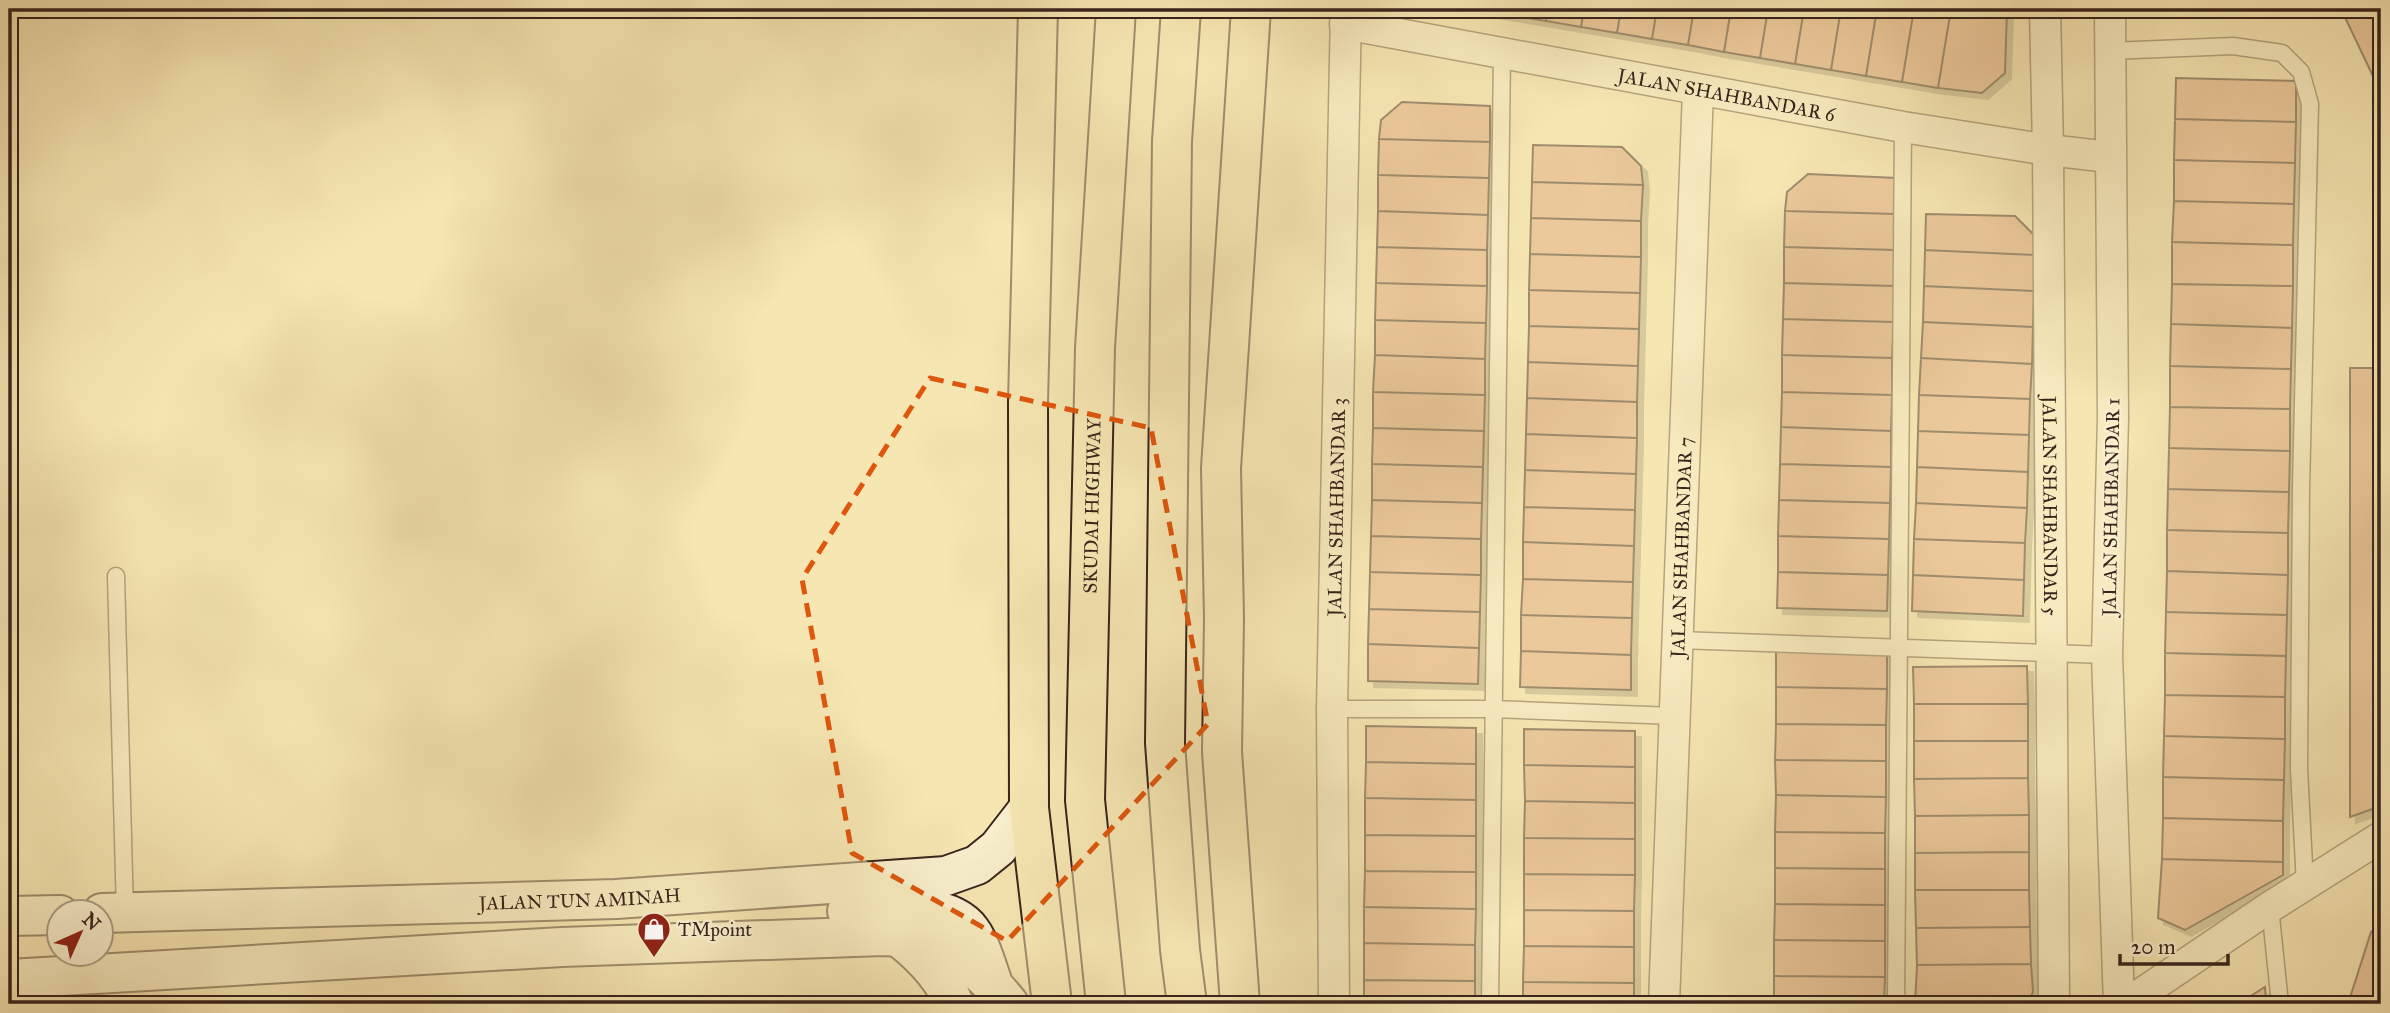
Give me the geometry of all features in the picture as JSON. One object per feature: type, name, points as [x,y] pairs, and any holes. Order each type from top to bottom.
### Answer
[{"type":"main road","points":[[1038,9],[1028,402],[1029,807],[1052,1004]]},
{"type":"main road","name":"SKUDAI HIGHWAY","points":[[1106,1004],[1085,800],[1096,348],[1116,9]]},
{"type":"main road","points":[[1181,9],[1172,141],[1165,743],[1180,950],[1187,1004]]},
{"type":"main road","points":[[1240,1004],[1222,752],[1224,618],[1221,468],[1250,10]]},
{"type":"main road","name":"JALAN TUN AMINAH","points":[[116,913],[616,899],[946,876],[977,865],[998,848],[1029,807]]},
{"type":"main road","points":[[616,899],[661,913],[693,916],[924,909],[943,912],[960,920],[971,930],[1001,998]]},
{"type":"main road","points":[[9,916],[46,915]]},
{"type":"main road","points":[[9,979],[562,947],[899,936],[941,947],[965,960],[1001,998]]},
{"type":"main road","points":[[899,936],[934,970],[954,1004]]},
{"type":"street","name":"JALAN SHAHBANDAR 5","points":[[2045,9],[2054,1004]]},
{"type":"street","name":"JALAN SHAHBANDAR 1","points":[[2110,9],[2113,417],[2107,655],[2119,1004]]},
{"type":"street","name":"JALAN SHAHBANDAR 6","points":[[1346,16],[1502,53],[1698,90],[1903,127],[2110,157]]},
{"type":"street","name":"JALAN SHAHBANDAR 3","points":[[1334,1004],[1332,709],[1346,16]]},
{"type":"street","name":"JALAN SHAHBANDAR 7","points":[[1664,1004],[1698,90]]},
{"type":"street","points":[[2126,1004],[2381,836]]},
{"type":"lane","points":[[2110,51],[2233,46],[2282,53],[2301,72],[2310,104],[2300,729],[2305,885]]},
{"type":"lane","points":[[1490,1004],[1502,53]]},
{"type":"lane","points":[[1896,1004],[1903,127]]},
{"type":"lane","points":[[113,898],[116,576]]},
{"type":"lane","points":[[1677,640],[2107,655]]},
{"type":"lane","points":[[1332,709],[1493,709],[1674,716]]},
{"type":"lane","points":[[2270,907],[2280,1004]]},
{"type":"highlighted area","points":[[930,378],[1151,428],[1208,724],[1007,941],[852,853],[802,579]]},
{"type":"building","points":[[1474,9],[1511,9],[1510,15]]},
{"type":"building","points":[[1511,9],[1548,9],[1546,21],[1510,15]]},
{"type":"building","points":[[1548,9],[1584,9],[1581,27],[1546,21]]},
{"type":"building","points":[[1584,9],[1621,9],[1617,33],[1581,27]]},
{"type":"building","points":[[1621,9],[1657,9],[1652,39],[1617,33]]},
{"type":"building","points":[[1657,9],[1694,9],[1688,45],[1652,39]]},
{"type":"building","points":[[1694,9],[1731,9],[1724,52],[1688,45]]},
{"type":"building","points":[[1731,9],[1768,9],[1760,58],[1724,52]]},
{"type":"building","points":[[1768,9],[1804,9],[1795,64],[1760,58]]},
{"type":"building","points":[[1804,9],[1841,9],[1831,70],[1795,64]]},
{"type":"building","points":[[1841,9],[1877,9],[1866,76],[1831,70]]},
{"type":"building","points":[[1877,9],[1914,9],[1902,82],[1866,76]]},
{"type":"building","points":[[1914,9],[1951,9],[1938,88],[1902,82]]},
{"type":"building","points":[[1951,9],[2007,9],[2005,73],[1982,93],[1938,88]]},
{"type":"building","points":[[2341,9],[2381,9],[2381,93]]},
{"type":"building","points":[[2176,78],[2296,81],[2296,122],[2175,119]]},
{"type":"building","points":[[1402,102],[1490,106],[1490,142],[1379,139],[1381,120]]},
{"type":"building","points":[[2175,119],[2296,122],[2295,163],[2174,160]]},
{"type":"building","points":[[1379,139],[1490,142],[1489,178],[1378,175]]},
{"type":"building","points":[[1533,145],[1622,147],[1641,166],[1643,185],[1532,182]]},
{"type":"building","points":[[2174,160],[2295,163],[2294,204],[2174,201]]},
{"type":"building","points":[[1808,174],[1897,178],[1896,214],[1785,211],[1787,192]]},
{"type":"building","points":[[1378,175],[1489,178],[1488,215],[1378,211]]},
{"type":"building","points":[[1532,182],[1643,185],[1641,221],[1531,218]]},
{"type":"building","points":[[2174,201],[2294,204],[2293,245],[2172,242]]},
{"type":"building","points":[[1378,211],[1488,215],[1487,250],[1377,247]]},
{"type":"building","points":[[1785,211],[1896,214],[1895,250],[1784,247]]},
{"type":"building","points":[[1926,214],[2015,216],[2035,236],[2036,255],[1925,250]]},
{"type":"building","points":[[1531,218],[1641,221],[1641,257],[1530,254]]},
{"type":"building","points":[[2172,242],[2293,245],[2293,286],[2172,284]]},
{"type":"building","points":[[1377,247],[1487,250],[1487,286],[1376,283]]},
{"type":"building","points":[[1784,247],[1895,250],[1894,286],[1784,283]]},
{"type":"building","points":[[1925,250],[2036,255],[2034,291],[1924,286]]},
{"type":"building","points":[[1530,254],[1641,257],[1640,293],[1529,290]]},
{"type":"building","points":[[1376,283],[1487,286],[1486,323],[1375,320]]},
{"type":"building","points":[[1784,283],[1894,286],[1894,322],[1783,319]]},
{"type":"building","points":[[2172,284],[2293,286],[2292,328],[2171,324]]},
{"type":"building","points":[[1924,286],[2034,291],[2033,327],[1923,322]]},
{"type":"building","points":[[1529,290],[1640,293],[1639,329],[1529,326]]},
{"type":"building","points":[[1783,319],[1894,322],[1892,358],[1782,355]]},
{"type":"building","points":[[1375,320],[1486,323],[1485,359],[1375,355]]},
{"type":"building","points":[[1923,322],[2033,327],[2032,364],[1921,358]]},
{"type":"building","points":[[2171,324],[2292,328],[2291,369],[2170,366]]},
{"type":"building","points":[[1529,326],[1639,329],[1638,366],[1528,362]]},
{"type":"building","points":[[1375,355],[1485,359],[1485,395],[1373,392]]},
{"type":"building","points":[[1782,355],[1892,358],[1892,395],[1782,392]]},
{"type":"building","points":[[1921,358],[2032,364],[2030,399],[1919,395]]},
{"type":"building","points":[[1528,362],[1638,366],[1637,402],[1527,398]]},
{"type":"building","points":[[2170,366],[2291,369],[2290,409],[2170,407]]},
{"type":"building","points":[[2350,368],[2381,368],[2381,806],[2350,817]]},
{"type":"building","points":[[1373,392],[1485,395],[1484,431],[1373,428]]},
{"type":"building","points":[[1782,392],[1892,395],[1891,431],[1781,427]]},
{"type":"building","points":[[1919,395],[2030,399],[2029,435],[1918,431]]},
{"type":"building","points":[[1527,398],[1637,402],[1637,438],[1526,434]]},
{"type":"building","points":[[2170,407],[2290,409],[2290,451],[2169,448]]},
{"type":"building","points":[[1781,427],[1891,431],[1891,467],[1780,464]]},
{"type":"building","points":[[1373,428],[1484,431],[1483,467],[1372,464]]},
{"type":"building","points":[[1918,431],[2029,435],[2028,472],[1917,467]]},
{"type":"building","points":[[1526,434],[1637,438],[1636,474],[1525,470]]},
{"type":"building","points":[[2169,448],[2290,451],[2289,492],[2168,489]]},
{"type":"building","points":[[1372,464],[1483,467],[1482,503],[1372,500]]},
{"type":"building","points":[[1780,464],[1891,467],[1890,503],[1779,500]]},
{"type":"building","points":[[1917,467],[2028,472],[2027,508],[1916,503]]},
{"type":"building","points":[[1525,470],[1636,474],[1635,510],[1524,507]]},
{"type":"building","points":[[2168,489],[2289,492],[2288,533],[2167,530]]},
{"type":"building","points":[[1372,500],[1482,503],[1481,539],[1371,536]]},
{"type":"building","points":[[1779,500],[1890,503],[1889,539],[1778,536]]},
{"type":"building","points":[[1916,503],[2027,508],[2025,543],[1914,539]]},
{"type":"building","points":[[1524,507],[1635,510],[1634,546],[1523,542]]},
{"type":"building","points":[[2167,530],[2288,533],[2288,575],[2167,571]]},
{"type":"building","points":[[1371,536],[1481,539],[1481,575],[1370,572]]},
{"type":"building","points":[[1778,536],[1889,539],[1888,575],[1778,572]]},
{"type":"building","points":[[1914,539],[2025,543],[2024,580],[1913,575]]},
{"type":"building","points":[[1523,542],[1634,546],[1633,582],[1523,579]]},
{"type":"building","points":[[2167,571],[2288,575],[2287,615],[2166,612]]},
{"type":"building","points":[[1370,572],[1481,575],[1480,612],[1369,609]]},
{"type":"building","points":[[1778,572],[1888,575],[1887,611],[1777,608]]},
{"type":"building","points":[[1913,575],[2024,580],[2023,616],[1912,611]]},
{"type":"building","points":[[1523,579],[1633,582],[1632,618],[1521,615]]},
{"type":"building","points":[[1369,609],[1480,612],[1479,648],[1368,644]]},
{"type":"building","points":[[2166,612],[2287,615],[2286,656],[2165,653]]},
{"type":"building","points":[[1521,615],[1632,618],[1631,655],[1521,651]]},
{"type":"building","points":[[1368,644],[1479,648],[1478,684],[1368,681]]},
{"type":"building","points":[[1521,651],[1631,655],[1631,690],[1520,687]]},
{"type":"building","points":[[1776,651],[1887,652],[1887,689],[1776,687]]},
{"type":"building","points":[[2165,653],[2286,656],[2285,697],[2165,695]]},
{"type":"building","points":[[2027,666],[2028,704],[1914,704],[1913,667]]},
{"type":"building","points":[[1776,687],[1887,689],[1886,725],[1776,724]]},
{"type":"building","points":[[2165,695],[2285,697],[2285,739],[2164,736]]},
{"type":"building","points":[[1914,704],[2028,704],[2028,741],[1914,741]]},
{"type":"building","points":[[1776,724],[1886,725],[1886,761],[1775,760]]},
{"type":"building","points":[[1366,726],[1476,728],[1476,764],[1366,762]]},
{"type":"building","points":[[1524,729],[1635,731],[1635,767],[1524,765]]},
{"type":"building","points":[[2164,736],[2285,739],[2284,780],[2163,777]]},
{"type":"building","points":[[1914,741],[2028,741],[2028,778],[1914,779]]},
{"type":"building","points":[[1775,760],[1886,761],[1886,797],[1776,795]]},
{"type":"building","points":[[1366,762],[1476,764],[1476,800],[1365,798]]},
{"type":"building","points":[[1524,765],[1635,767],[1635,803],[1525,801]]},
{"type":"building","points":[[2163,777],[2284,780],[2283,821],[2163,818]]},
{"type":"building","points":[[2028,778],[2029,815],[1915,816],[1914,779]]},
{"type":"building","points":[[1776,795],[1886,797],[1885,833],[1775,832]]},
{"type":"building","points":[[1365,798],[1476,800],[1476,836],[1365,835]]},
{"type":"building","points":[[1525,801],[1635,803],[1635,839],[1524,838]]},
{"type":"building","points":[[2029,815],[2029,852],[1915,853],[1915,816]]},
{"type":"building","points":[[2163,818],[2283,821],[2283,862],[2162,859]]},
{"type":"building","points":[[1775,832],[1885,833],[1885,869],[1775,868]]},
{"type":"building","points":[[1365,835],[1476,836],[1476,872],[1365,871]]},
{"type":"building","points":[[1524,838],[1635,839],[1635,875],[1524,874]]},
{"type":"building","points":[[2029,852],[2029,890],[1915,890],[1915,853]]},
{"type":"building","points":[[2162,859],[2283,862],[2283,875],[2185,930],[2158,918]]},
{"type":"building","points":[[1775,868],[1885,869],[1885,905],[1775,904]]},
{"type":"building","points":[[1365,871],[1476,872],[1476,909],[1364,907]]},
{"type":"building","points":[[1524,874],[1635,875],[1634,911],[1524,910]]},
{"type":"building","points":[[1915,890],[2029,890],[2030,927],[1916,928]]},
{"type":"building","points":[[1775,904],[1885,905],[1885,941],[1774,940]]},
{"type":"building","points":[[1364,907],[1476,909],[1475,945],[1364,943]]},
{"type":"building","points":[[1524,910],[1634,911],[1634,947],[1524,946]]},
{"type":"building","points":[[2381,926],[2381,1004],[2348,1004],[2371,932]]},
{"type":"building","points":[[2030,927],[2031,964],[1917,965],[1916,928]]},
{"type":"building","points":[[1774,940],[1885,941],[1885,977],[1774,976]]},
{"type":"building","points":[[1364,943],[1475,945],[1475,981],[1364,980]]},
{"type":"building","points":[[1524,946],[1634,947],[1634,983],[1523,982]]},
{"type":"building","points":[[2031,964],[2033,992],[2027,1004],[1915,1004],[1917,965]]},
{"type":"building","points":[[1774,976],[1885,977],[1884,1004],[1774,1004]]},
{"type":"building","points":[[1364,980],[1475,981],[1475,1004],[1364,1004]]},
{"type":"building","points":[[1523,982],[1634,983],[1634,1004],[1523,1004]]},
{"type":"building","points":[[2265,987],[2266,1004],[2238,1004]]},
{"type":"place","name":"TMpoint","points":[[654,959]]}]
